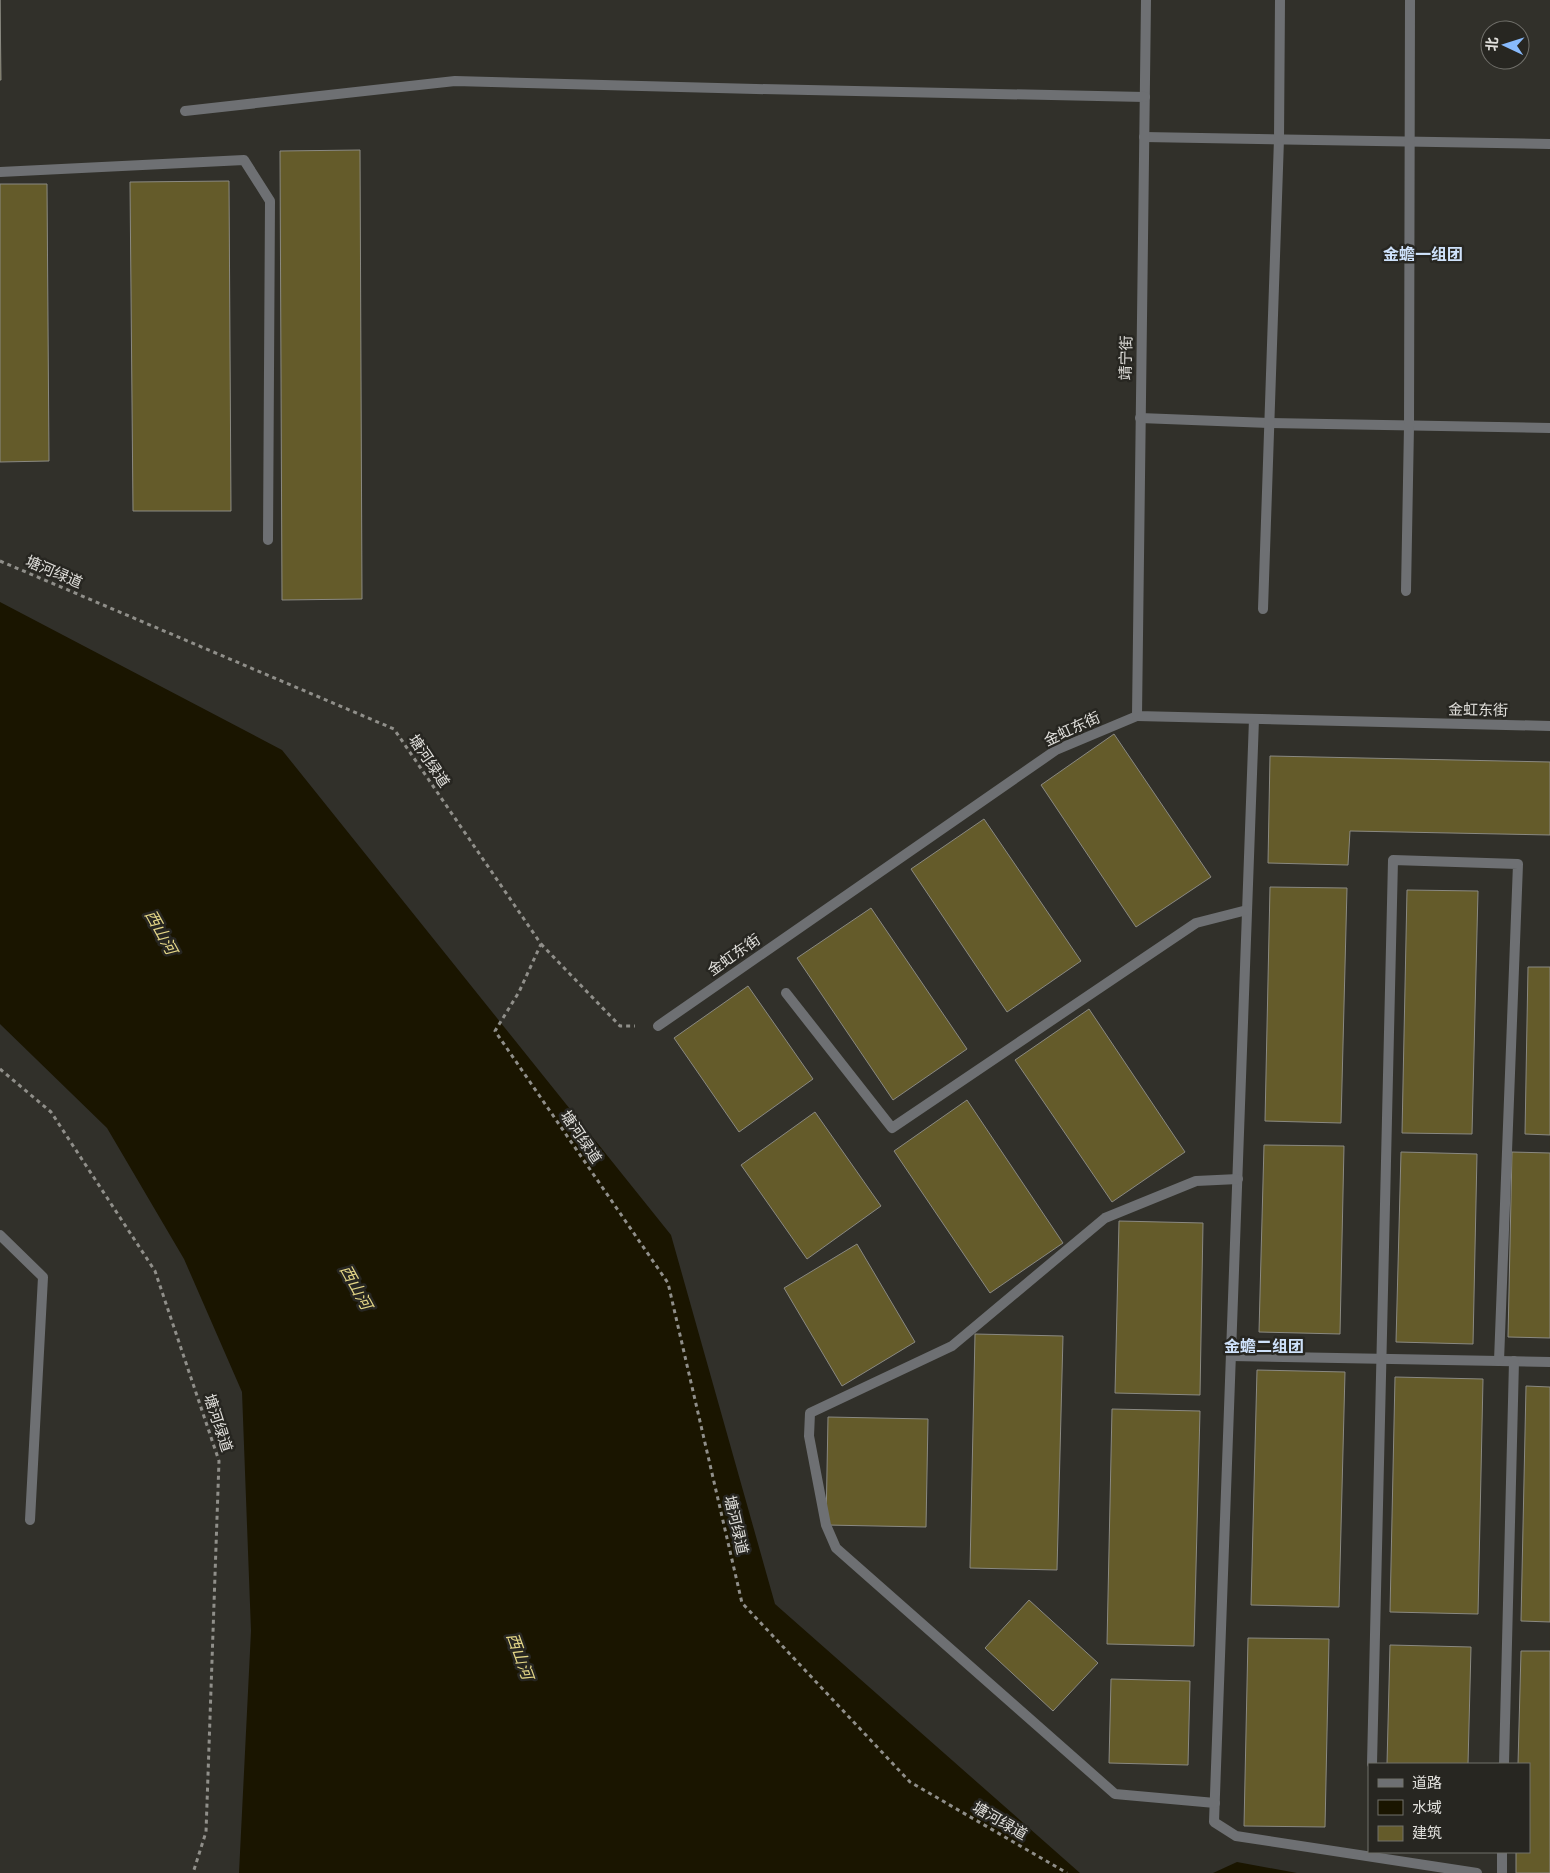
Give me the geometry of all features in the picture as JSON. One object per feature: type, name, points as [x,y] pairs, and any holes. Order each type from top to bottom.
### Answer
[{"type":"street","name":"靖宁街","points":[[1136,716],[1146,0]]},
{"type":"street","points":[[1263,609],[1279,139],[1280,0]]},
{"type":"street","points":[[1406,591],[1409,426],[1410,0]]},
{"type":"street","points":[[185,111],[455,81],[776,90],[1144,97]]},
{"type":"street","points":[[1144,137],[1550,144]]},
{"type":"street","points":[[0,172],[244,160],[270,201],[268,540]]},
{"type":"street","points":[[1140,418],[1269,423],[1550,428]]},
{"type":"street","name":"金虹东街","points":[[658,1026],[1056,750],[1136,716],[1550,726]]},
{"type":"street","points":[[1254,719],[1214,1822],[1236,1836],[1370,1854],[1477,1873]]},
{"type":"street","points":[[1372,1763],[1393,860],[1518,864],[1499,1361]]},
{"type":"street","points":[[786,993],[892,1128],[1196,922],[1247,910]]},
{"type":"street","points":[[1215,1803],[1115,1794],[836,1548],[826,1525],[809,1436],[810,1413],[952,1346],[1105,1218],[1196,1181],[1238,1178]]},
{"type":"street","points":[[0,1234],[43,1277],[30,1520]]},
{"type":"street","points":[[1231,1356],[1550,1362]]},
{"type":"street","points":[[1504,1763],[1514,1361]]},
{"type":"street","points":[[1502,1853],[1502,1873]]},
{"type":"path","name":"塘河绿道","points":[[0,562],[394,729],[541,944],[519,992],[495,1031],[668,1283],[742,1603],[910,1782],[1067,1873]]},
{"type":"path","points":[[541,944],[620,1026],[658,1026]]},
{"type":"path","name":"塘河绿道","points":[[0,1069],[51,1112],[155,1271],[219,1461],[206,1832],[193,1873]]},
{"type":"water","name":"西山河","points":[[0,602],[282,750],[671,1235],[775,1604],[1080,1873],[239,1873],[251,1631],[242,1392],[184,1259],[107,1128],[0,1024]]},
{"type":"water","points":[[1237,1862],[1297,1873],[1213,1873]]},
{"type":"building","points":[[0,0],[1,80],[0,80]]},
{"type":"building","points":[[360,150],[362,599],[282,600],[280,151]]},
{"type":"building","points":[[229,181],[231,511],[133,511],[130,182]]},
{"type":"building","points":[[0,184],[47,184],[49,461],[0,462]]},
{"type":"building","points":[[1114,734],[1211,877],[1136,927],[1041,785]]},
{"type":"building","points":[[1270,756],[1550,762],[1550,835],[1350,831],[1348,865],[1268,863]]},
{"type":"building","points":[[984,819],[1081,961],[1007,1012],[911,869]]},
{"type":"building","points":[[1270,887],[1347,888],[1341,1123],[1265,1121]]},
{"type":"building","points":[[1407,890],[1478,891],[1472,1134],[1402,1133]]},
{"type":"building","points":[[871,908],[967,1049],[893,1100],[797,958]]},
{"type":"building","points":[[1528,967],[1550,967],[1550,1135],[1525,1134]]},
{"type":"building","points":[[748,986],[813,1079],[739,1132],[674,1038]]},
{"type":"building","points":[[1089,1009],[1185,1152],[1112,1202],[1015,1060]]},
{"type":"building","points":[[967,1100],[1063,1243],[990,1293],[894,1151]]},
{"type":"building","points":[[815,1112],[881,1206],[807,1259],[741,1165]]},
{"type":"building","points":[[1264,1145],[1344,1146],[1340,1334],[1259,1332]]},
{"type":"building","points":[[1401,1152],[1477,1154],[1473,1344],[1396,1342]]},
{"type":"building","points":[[1512,1152],[1550,1153],[1550,1338],[1508,1337]]},
{"type":"building","points":[[1119,1221],[1203,1223],[1200,1395],[1115,1393]]},
{"type":"building","points":[[857,1244],[915,1342],[842,1386],[784,1288]]},
{"type":"building","points":[[975,1334],[1063,1336],[1057,1570],[970,1568]]},
{"type":"building","points":[[1257,1370],[1345,1372],[1339,1607],[1251,1605]]},
{"type":"building","points":[[1395,1377],[1483,1379],[1478,1614],[1390,1612]]},
{"type":"building","points":[[1526,1386],[1550,1387],[1550,1622],[1521,1621]]},
{"type":"building","points":[[1112,1409],[1200,1411],[1194,1646],[1107,1644]]},
{"type":"building","points":[[828,1417],[928,1419],[926,1527],[826,1525]]},
{"type":"building","points":[[1029,1600],[1098,1663],[1053,1711],[985,1648]]},
{"type":"building","points":[[1248,1638],[1329,1639],[1325,1827],[1244,1826]]},
{"type":"building","points":[[1390,1645],[1471,1647],[1468,1763],[1387,1763]]},
{"type":"building","points":[[1521,1651],[1550,1651],[1550,1873],[1516,1873],[1516,1853],[1530,1853],[1530,1763],[1518,1763]]},
{"type":"building","points":[[1111,1679],[1190,1681],[1188,1765],[1109,1763]]},
{"type":"district","name":"金蟾一组团","points":[[1423,254]]},
{"type":"district","name":"金蟾二组团","points":[[1264,1346]]}]
